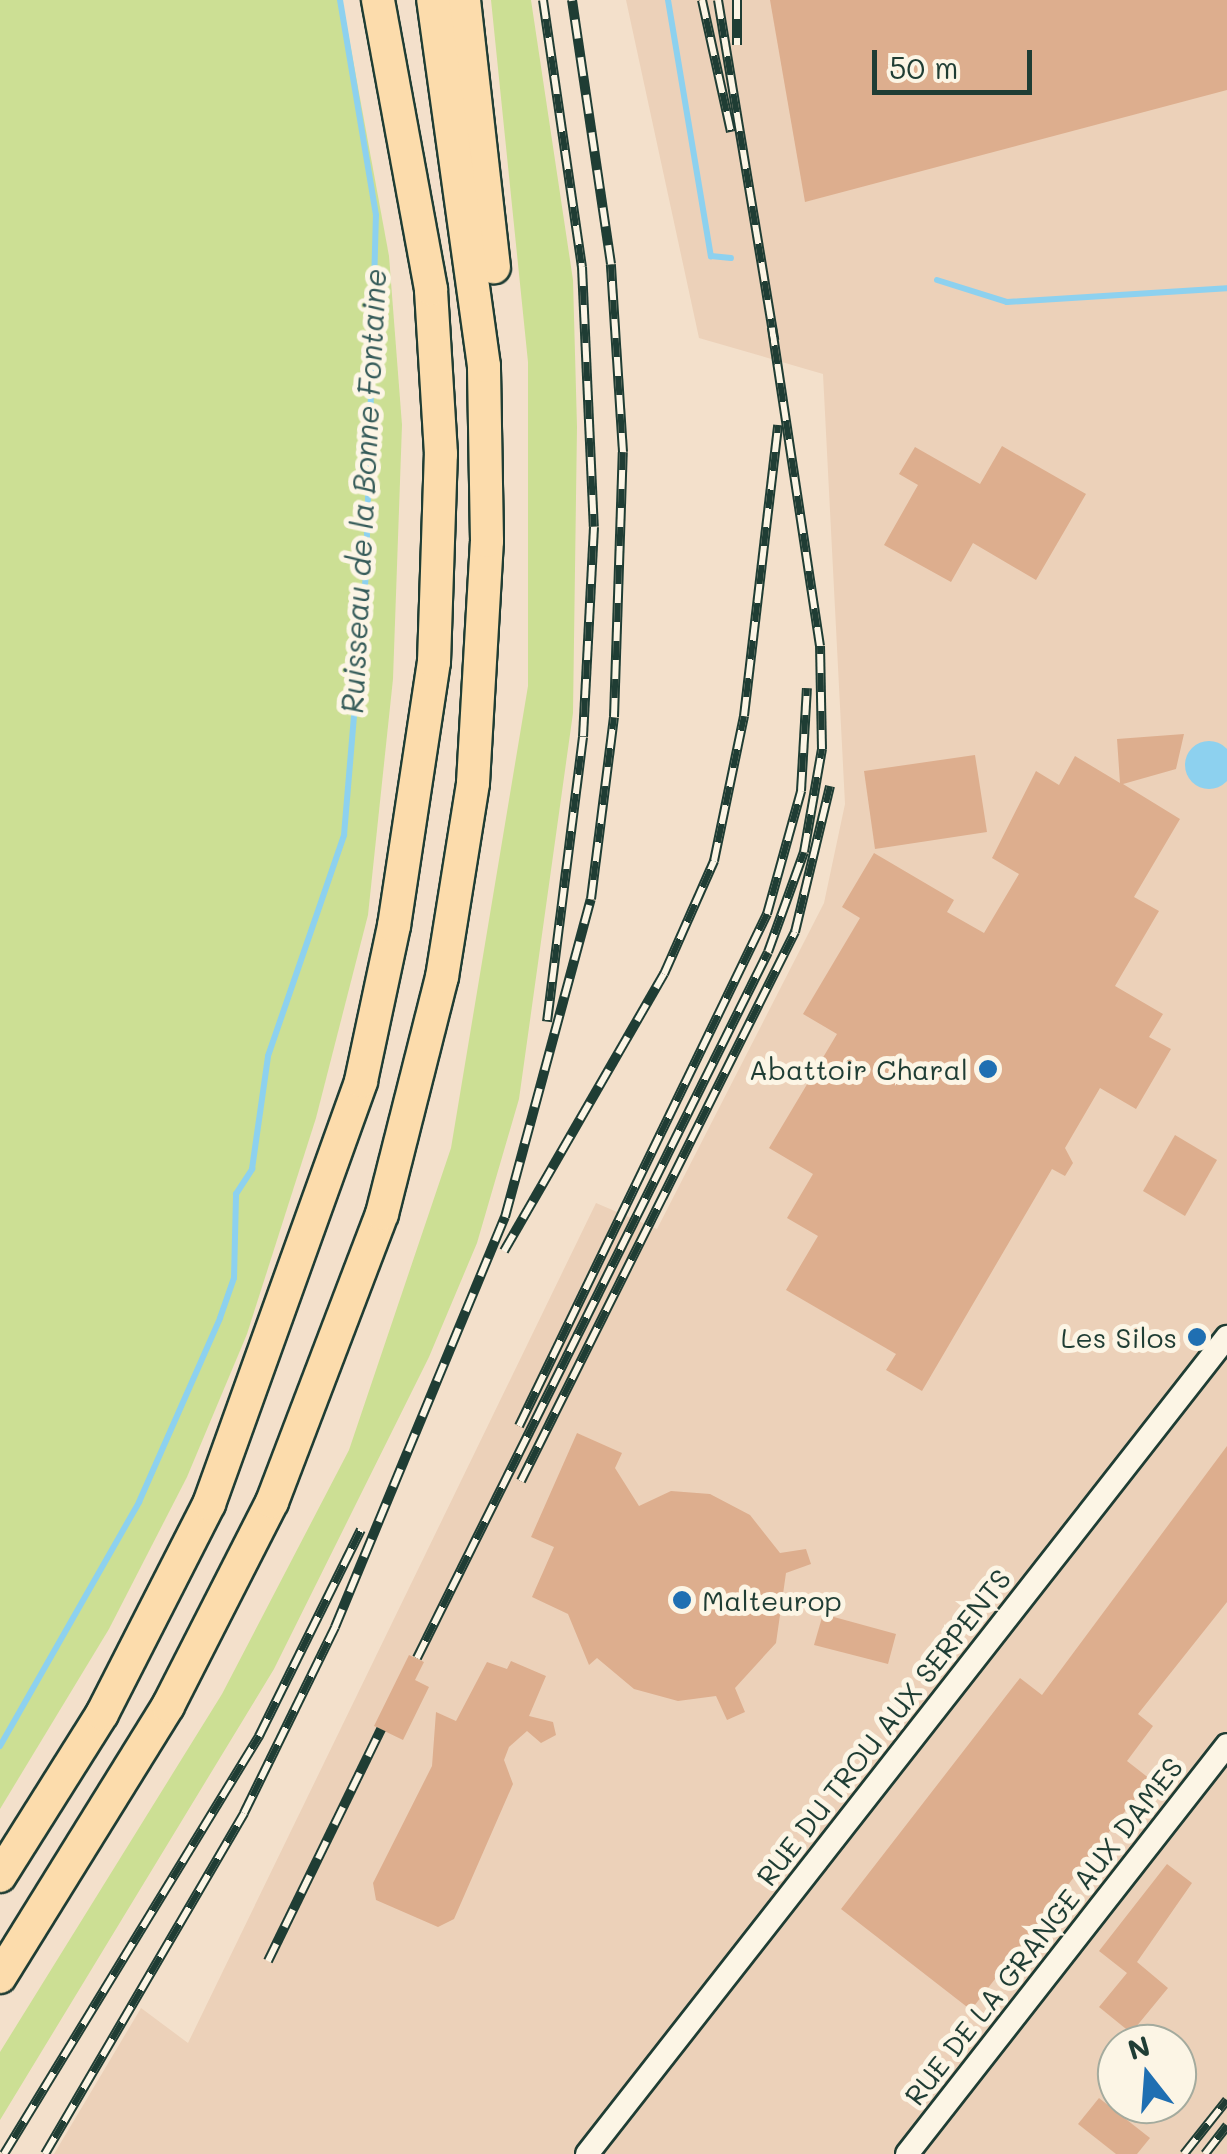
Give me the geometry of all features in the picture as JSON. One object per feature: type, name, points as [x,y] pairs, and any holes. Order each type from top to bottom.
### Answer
[{"type":"highway","points":[[0,1876],[102,1714],[209,1504],[361,1081],[394,926],[434,662],[441,454],[431,289],[378,0]]},
{"type":"highway","points":[[0,1977],[215,1620],[314,1406],[382,1214],[442,977],[472,783],[488,541],[484,366],[433,0]]},
{"type":"highway","points":[[464,0],[492,197],[495,296],[484,366]]},
{"type":"street","name":"RUE DU TROU AUX SERPENTS","points":[[587,2154],[1227,1337]]},
{"type":"street","name":"RUE DE LA GRANGE AUX DAMES","points":[[907,2154],[1227,1744]]},
{"type":"shaded area","points":[[626,0],[1227,0],[1227,2154],[54,2154],[141,2008],[188,2043],[596,1203],[657,1229],[824,903],[845,804],[823,374],[699,338]]},
{"type":"green space","points":[[0,0],[342,0],[389,256],[402,425],[393,679],[368,915],[316,1118],[247,1334],[187,1477],[109,1629],[0,1809]]},
{"type":"green space","points":[[491,0],[531,0],[573,280],[577,427],[573,713],[519,1099],[477,1243],[429,1357],[274,1669],[0,2120],[0,2052],[222,1694],[349,1450],[451,1148],[528,686],[528,362]]},
{"type":"water","points":[[1209,741],[1226,748],[1233,765],[1226,782],[1209,789],[1192,782],[1185,765],[1192,748]]},
{"type":"building","points":[[770,0],[1227,0],[1227,90],[805,202]]},
{"type":"building","points":[[1002,446],[1086,494],[1036,580],[973,543],[951,582],[884,545],[918,485],[899,474],[915,447],[980,484]]},
{"type":"building","name":"Abattoir Charal","points":[[1184,734],[1176,769],[1123,784],[1180,819],[1134,897],[1159,911],[1115,986],[1163,1014],[1149,1037],[1171,1049],[1136,1109],[1100,1088],[1065,1148],[1073,1163],[1065,1176],[1052,1169],[922,1391],[886,1370],[896,1354],[786,1290],[818,1236],[787,1218],[813,1174],[769,1148],[837,1034],[803,1014],[860,918],[842,907],[874,853],[954,900],[947,912],[984,933],[1019,874],[992,858],[1036,771],[1059,785],[1075,756],[1120,783],[1117,739]]},
{"type":"building","points":[[975,755],[987,832],[875,849],[864,771]]},
{"type":"building","points":[[1175,1135],[1217,1160],[1185,1216],[1143,1191]]},
{"type":"building","points":[[577,1433],[622,1453],[615,1468],[639,1506],[671,1491],[710,1494],[750,1515],[780,1553],[806,1549],[811,1564],[786,1573],[776,1643],[735,1688],[745,1712],[727,1720],[716,1696],[678,1701],[634,1689],[597,1658],[589,1665],[568,1614],[532,1597],[554,1547],[531,1537]]},
{"type":"building","points":[[1227,1446],[1227,1602],[1138,1714],[1153,1726],[1127,1761],[1150,1779],[971,2010],[841,1909],[1020,1678],[1042,1695]]},
{"type":"building","points":[[823,1614],[896,1634],[888,1664],[814,1645]]},
{"type":"building","points":[[409,1655],[424,1662],[415,1680],[429,1687],[403,1740],[374,1726]]},
{"type":"building","points":[[511,1661],[546,1676],[529,1716],[553,1722],[556,1735],[541,1743],[527,1731],[509,1747],[504,1760],[513,1784],[454,1919],[438,1927],[376,1900],[373,1883],[432,1766],[436,1712],[456,1721],[487,1662],[507,1669]]},
{"type":"building","points":[[1167,1864],[1192,1883],[1137,1962],[1168,1988],[1138,2024],[1120,2024],[1099,2007],[1127,1973],[1099,1951]]},
{"type":"building","points":[[1097,2100],[1097,2124],[1132,2124],[1150,2138],[1137,2154],[1116,2154],[1078,2124]]},
{"type":"waterway","name":"Ruisseau de la Bonne Fontaine","points":[[0,1746],[139,1502],[220,1318],[234,1278],[236,1194],[252,1169],[268,1056],[344,835],[366,571],[376,215],[340,0]]},
{"type":"waterway","points":[[668,0],[711,256],[731,258]]},
{"type":"waterway","points":[[937,280],[1007,302],[1227,288]]},
{"type":"railway","points":[[543,0],[582,267],[594,527],[583,737],[547,1022]]},
{"type":"railway","points":[[45,2154],[244,1813],[335,1627],[505,1217],[591,899],[614,717],[623,452],[611,264],[572,0]]},
{"type":"railway","points":[[702,0],[731,132]]},
{"type":"railway","points":[[718,0],[774,340]]},
{"type":"railway","points":[[737,0],[737,45]]},
{"type":"railway","points":[[417,1658],[768,952],[804,852],[822,749],[820,646],[772,328]]},
{"type":"railway","points":[[504,1251],[664,974],[714,861],[744,716],[778,425]]},
{"type":"railway","points":[[519,1426],[767,914],[801,791],[807,688]]},
{"type":"railway","points":[[521,1481],[795,932],[830,786]]},
{"type":"railway","points":[[4,2154],[259,1736],[361,1530]]},
{"type":"railway","points":[[268,1961],[381,1729]]},
{"type":"railway","points":[[1184,2154],[1227,2100]]},
{"type":"railway","points":[[1205,2154],[1227,2126]]},
{"type":"place","name":"Abattoir Charal","points":[[988,1069]]},
{"type":"place","name":"Les Silos","points":[[1197,1337]]},
{"type":"place","name":"Malteurop","points":[[682,1600]]}]
